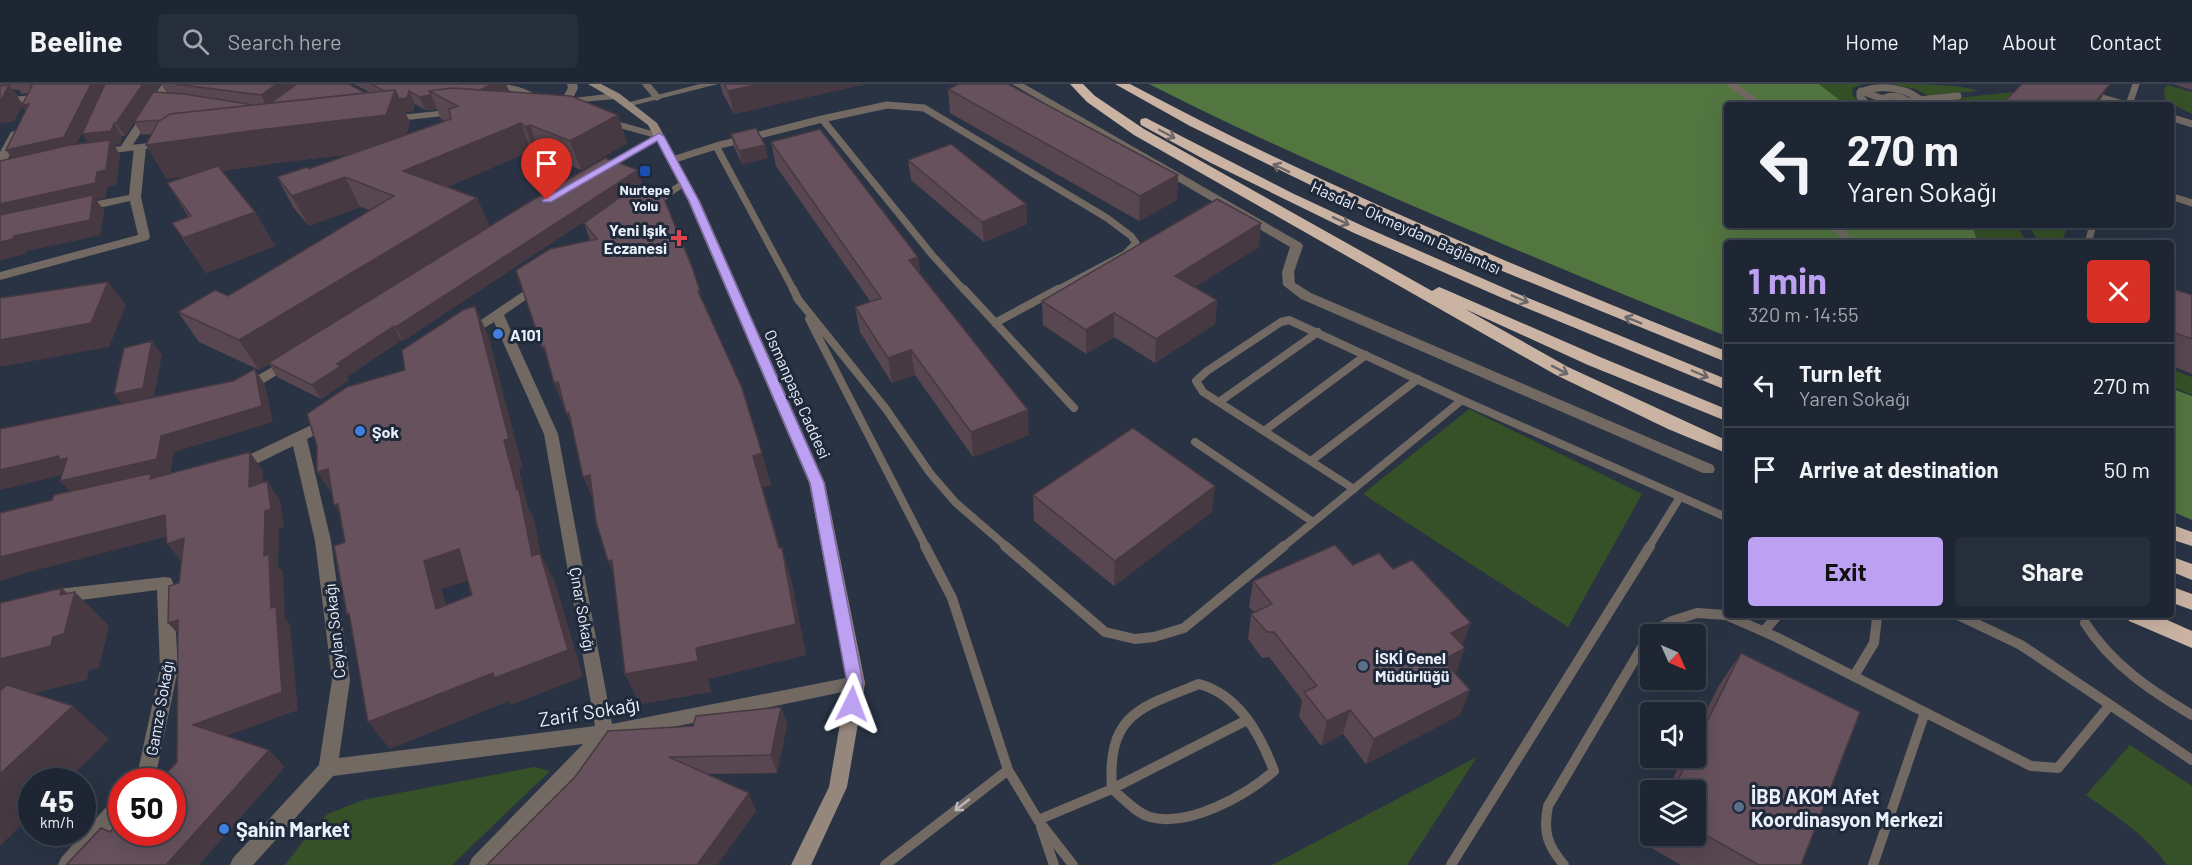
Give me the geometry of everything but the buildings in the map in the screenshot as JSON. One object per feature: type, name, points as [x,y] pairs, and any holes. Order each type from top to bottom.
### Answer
[{"type":"highway","points":[[1078,84],[1099,105],[1139,132],[1562,371],[1674,425],[1724,446]]},
{"type":"highway","name":"Hasdal - Okmeydanı Bağlantısı","points":[[1078,84],[1205,154],[1366,232],[1539,308],[1724,384]]},
{"type":"highway","name":"Hasdal - Okmeydanı Bağlantısı","points":[[1121,84],[1203,129],[1342,197],[1724,356]]},
{"type":"highway","points":[[1364,259],[1594,362],[1724,414]]},
{"type":"highway","points":[[2174,532],[2192,539]]},
{"type":"highway","points":[[2174,565],[2192,572]]},
{"type":"highway","points":[[2174,595],[2192,602]]},
{"type":"highway","points":[[2143,618],[2192,640]]},
{"type":"main road","name":"Osmanpaşa Caddesi","points":[[594,84],[652,123],[684,182],[817,483],[855,683],[838,787],[801,865]]},
{"type":"street","points":[[125,149],[162,100],[166,84]]},
{"type":"street","points":[[502,84],[520,90],[544,105]]},
{"type":"street","points":[[568,107],[572,84]]},
{"type":"street","points":[[521,106],[568,107],[657,97],[713,84]]},
{"type":"street","points":[[1017,84],[1298,246],[1288,272],[1289,285],[1306,296],[1708,469]]},
{"type":"street","points":[[0,101],[34,98],[0,164]]},
{"type":"street","points":[[385,107],[404,117]]},
{"type":"street","points":[[381,120],[474,110]]},
{"type":"street","points":[[591,118],[659,136]]},
{"type":"street","points":[[588,177],[659,136]]},
{"type":"street","points":[[80,154],[174,143]]},
{"type":"street","points":[[0,276],[144,237],[135,196],[140,147]]},
{"type":"street","points":[[637,215],[684,182]]},
{"type":"street","points":[[67,211],[135,196]]},
{"type":"street","points":[[458,340],[553,275]]},
{"type":"street","name":"Çınar Sokağı","points":[[497,315],[551,435],[605,733]]},
{"type":"street","points":[[227,394],[239,392],[306,351]]},
{"type":"street","points":[[222,470],[243,466],[340,416]]},
{"type":"street","name":"Ceylan Sokağı","points":[[299,438],[323,541],[341,680],[328,768]]},
{"type":"street","name":"Gamze Sokağı","points":[[45,598],[165,583],[169,669],[148,768]]},
{"type":"street","name":"Zarif Sokağı","points":[[328,768],[605,733],[855,683]]},
{"type":"street","points":[[479,865],[605,733]]},
{"type":"street","points":[[240,865],[328,768]]},
{"type":"street","points":[[68,865],[108,819]]},
{"type":"lane","points":[[646,84],[657,97]]},
{"type":"lane","points":[[1731,84],[1756,102]]},
{"type":"lane","points":[[2129,102],[2136,84]]},
{"type":"lane","points":[[1865,102],[1860,97],[1862,91],[1871,86],[1892,87],[1913,93],[1924,102],[1958,96]]},
{"type":"lane","points":[[1862,91],[1886,102],[1892,96],[1907,102]]},
{"type":"lane","points":[[2084,92],[2118,102]]},
{"type":"lane","points":[[672,160],[716,146],[887,105],[924,108],[1107,218],[1131,236],[1136,243],[1125,254],[995,323]]},
{"type":"lane","points":[[2174,118],[2192,124]]},
{"type":"lane","points":[[822,119],[933,256],[1074,408]]},
{"type":"lane","points":[[716,146],[952,598],[1008,770],[1038,820],[1073,865]]},
{"type":"lane","points":[[2174,197],[2192,202]]},
{"type":"lane","points":[[1836,228],[1849,240]]},
{"type":"lane","points":[[797,298],[886,409],[930,473],[956,503],[1105,632],[1120,639],[1149,639],[1185,628],[1462,400]]},
{"type":"lane","points":[[1354,489],[1219,402],[1198,386],[1197,381],[1207,371],[1281,322],[1296,322],[1462,400],[1724,516]]},
{"type":"lane","points":[[1219,402],[1318,332]]},
{"type":"lane","points":[[1264,431],[1366,355]]},
{"type":"lane","points":[[1311,461],[1418,379]]},
{"type":"lane","points":[[1195,442],[1314,522]]},
{"type":"lane","points":[[1451,865],[1680,497]]},
{"type":"lane","points":[[1564,865],[1547,846],[1544,822],[1548,806],[1651,632],[1697,613],[1724,615]]},
{"type":"lane","points":[[1733,618],[1764,631],[2031,766],[2058,768],[2110,705]]},
{"type":"lane","points":[[1764,631],[1775,618]]},
{"type":"lane","points":[[1854,676],[1874,643],[1877,618]]},
{"type":"lane","points":[[1964,618],[2021,645],[2192,760]]},
{"type":"lane","points":[[2085,623],[2095,641],[2118,667],[2148,689],[2192,715]]},
{"type":"lane","points":[[1199,684],[1222,692],[1247,720],[1267,750],[1274,771],[1259,785],[1212,808],[1185,817],[1149,817],[1112,789],[1111,762],[1116,737],[1133,716],[1155,703],[1199,684]]},
{"type":"lane","points":[[1873,865],[1925,712]]},
{"type":"lane","points":[[1038,820],[1112,789],[1247,720]]},
{"type":"lane","points":[[885,865],[1008,770]]},
{"type":"lane","points":[[1038,820],[1054,865]]},
{"type":"green space","points":[[1149,84],[1819,84],[1842,102],[1724,102],[1724,228],[1973,228],[1977,240],[1724,240],[1724,335],[1413,206]]},
{"type":"green space","points":[[1819,84],[1863,84],[1853,88],[1852,94],[1859,102],[1842,102]]},
{"type":"green space","points":[[1891,84],[1949,86],[1977,91],[1929,96],[1915,89]]},
{"type":"green space","points":[[2167,85],[2192,92],[2192,114],[2174,105],[2174,102],[2165,100],[2164,91]]},
{"type":"green space","points":[[2013,92],[2005,102],[1930,101]]},
{"type":"green space","points":[[1973,228],[2019,228],[2025,240],[1977,240]]},
{"type":"green space","points":[[2031,228],[2067,228],[2062,240],[2037,240]]},
{"type":"green space","points":[[2174,370],[2192,377],[2192,395],[2174,387]]},
{"type":"green space","points":[[2174,389],[2192,396],[2192,520],[2174,512]]},
{"type":"green space","points":[[1469,409],[1642,494],[1568,627],[1363,494]]},
{"type":"green space","points":[[2130,745],[2192,786],[2192,865],[2167,865],[2140,835],[2086,795]]},
{"type":"green space","points":[[1477,757],[1407,865],[1272,865]]},
{"type":"green space","points":[[534,767],[550,771],[452,865],[285,865],[310,832],[328,814],[363,800]]},
{"type":"place","name":"Nurtepe Yolu","points":[[645,171]]},
{"type":"place","name":"Yeni Işık Eczanesi","points":[[679,238]]},
{"type":"place","name":"A101","points":[[498,334]]},
{"type":"place","name":"Şok","points":[[360,431]]},
{"type":"place","name":"İSKİ Genel Müdürlüğü","points":[[1363,666]]},
{"type":"place","name":"İBB AKOM Afet Koordinasyon Merkezi","points":[[1739,807]]},
{"type":"place","name":"Şahin Market","points":[[224,829]]},
{"type":"route","points":[[547,200],[659,136],[694,201],[817,483],[855,683],[852,704]]}]
